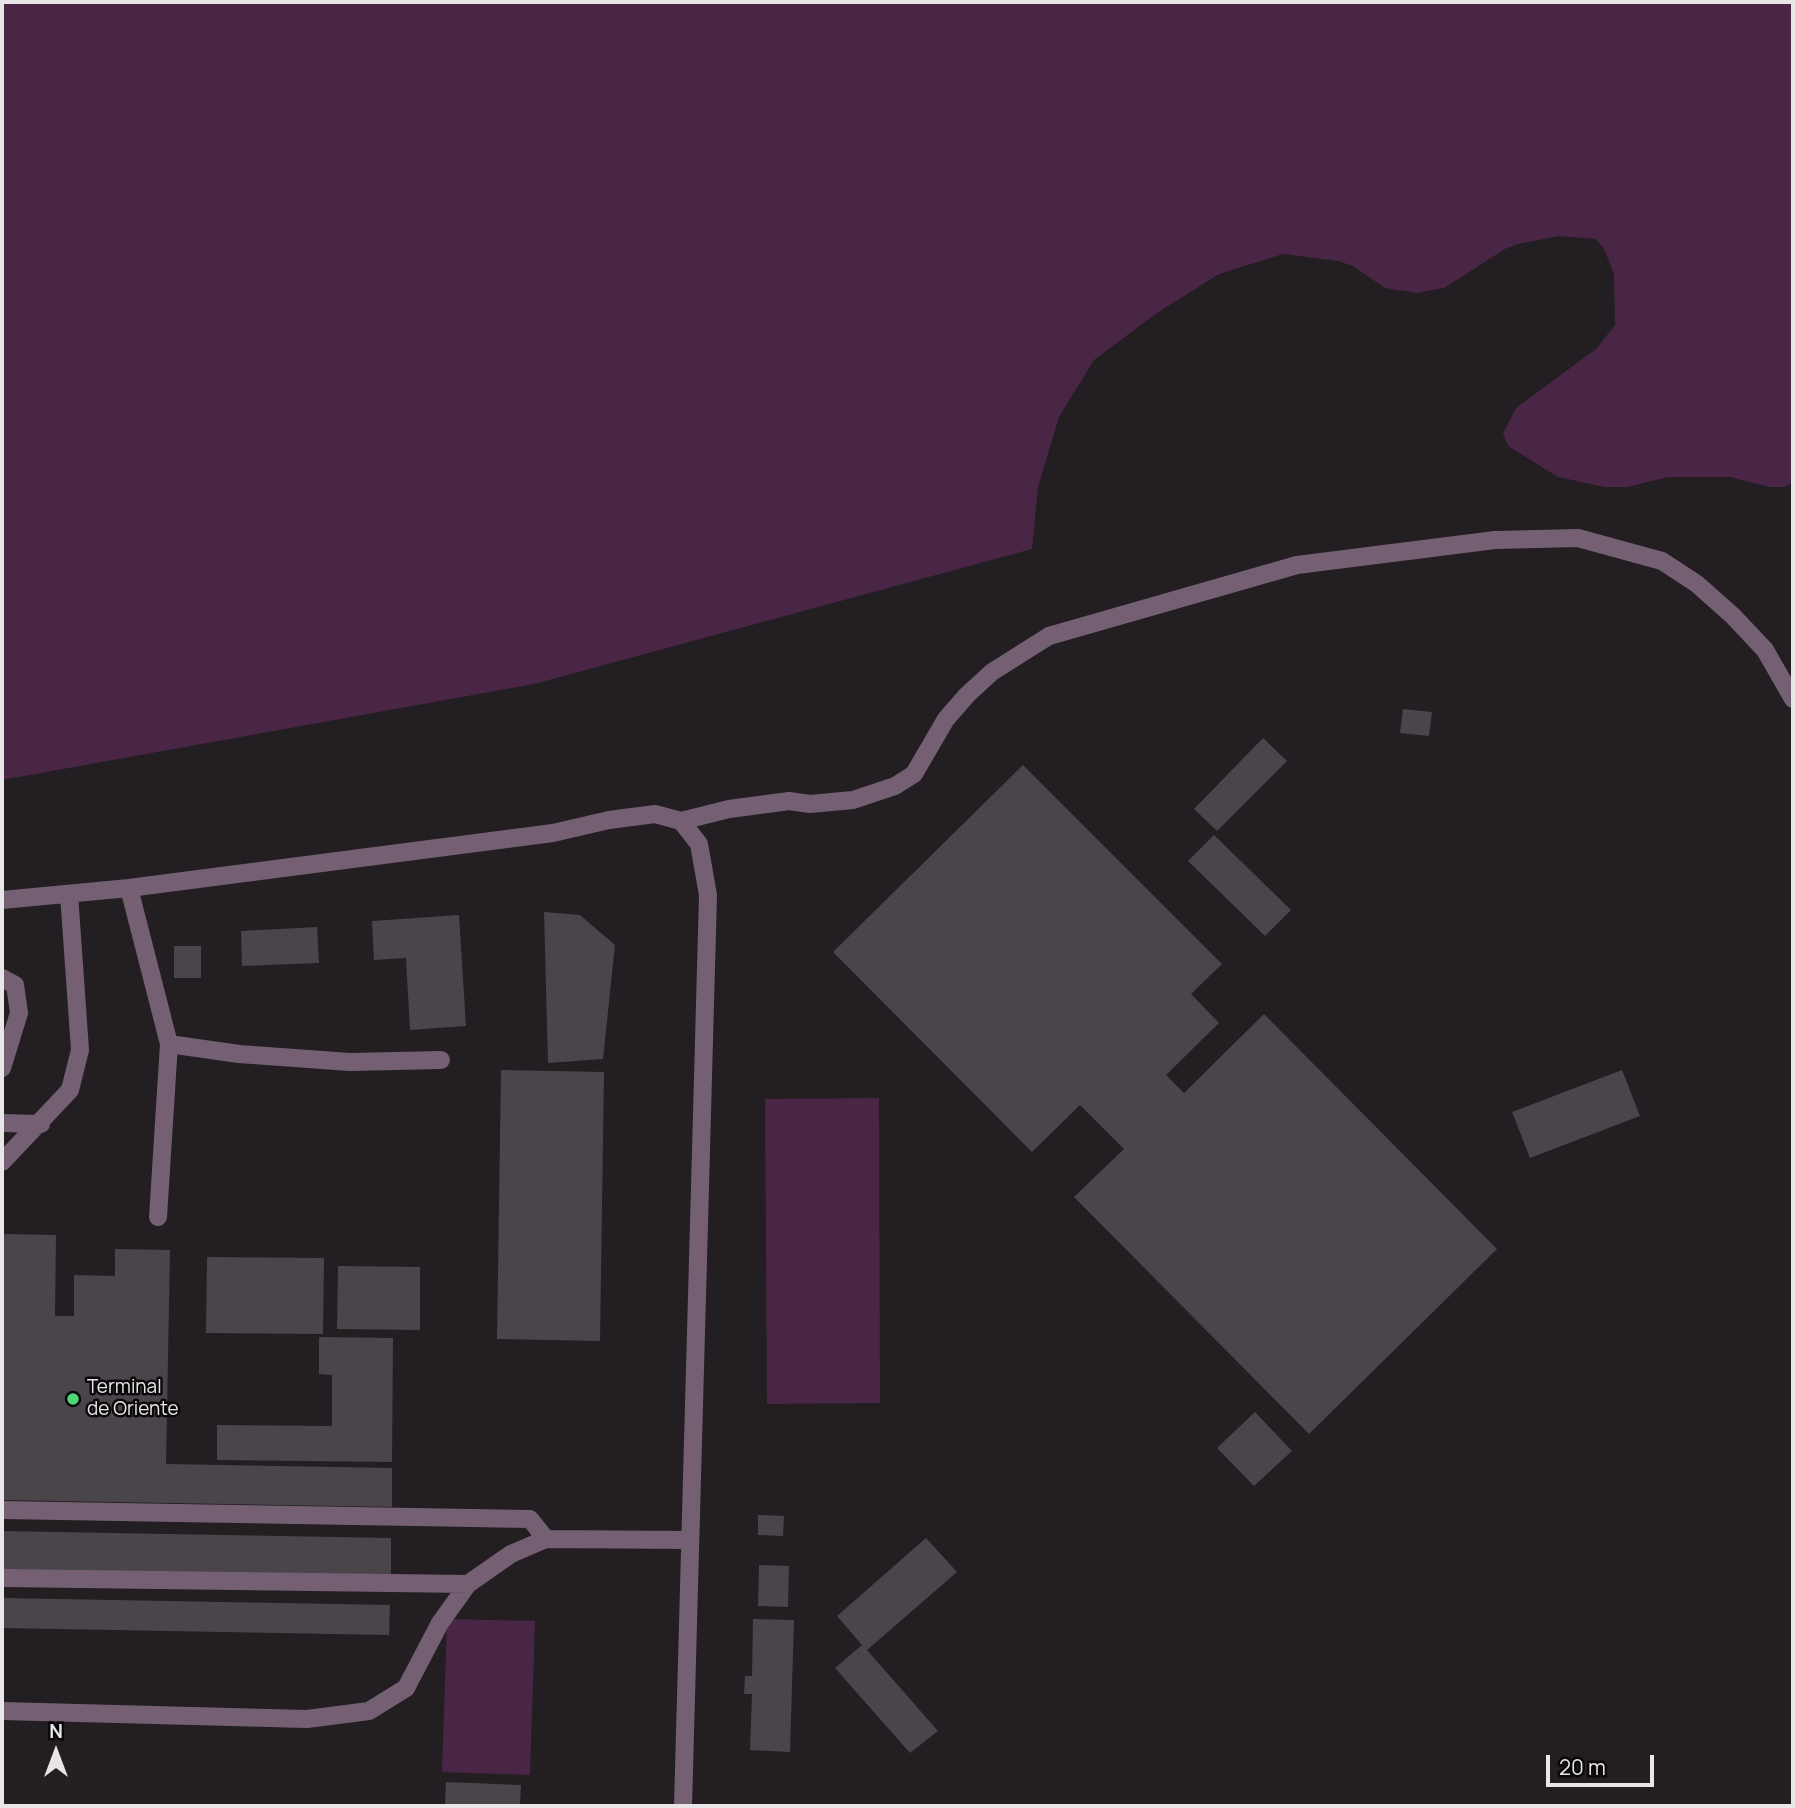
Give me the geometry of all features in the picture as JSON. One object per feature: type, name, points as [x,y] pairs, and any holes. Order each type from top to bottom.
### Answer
[{"type":"lane","points":[[2,900],[129,888],[553,833],[609,820],[654,814],[681,821],[753,806],[853,800],[895,786],[914,774],[940,728],[967,695],[1001,665],[1049,636],[1297,565],[1495,540],[1578,538],[1662,561],[1697,584],[1765,650],[1793,699]]},
{"type":"lane","points":[[681,821],[699,844],[708,895],[683,1806]]},
{"type":"lane","points":[[129,888],[169,1044],[158,1217]]},
{"type":"lane","points":[[2,1162],[41,1124],[70,1090],[80,1051],[69,894]]},
{"type":"lane","points":[[2,978],[15,985],[19,1013],[2,1068]]},
{"type":"lane","points":[[169,1044],[239,1054],[350,1062],[441,1060]]},
{"type":"lane","points":[[2,1123],[41,1124]]},
{"type":"lane","points":[[2,1510],[530,1519],[546,1539]]},
{"type":"lane","points":[[2,1711],[307,1718],[369,1711],[406,1688],[440,1623],[468,1584],[511,1554],[546,1539],[690,1540]]},
{"type":"lane","points":[[2,1578],[468,1584]]},
{"type":"shaded area","points":[[2,2],[1793,2],[1793,482],[1785,487],[1770,487],[1730,477],[1668,477],[1628,487],[1605,487],[1558,477],[1508,446],[1503,433],[1516,408],[1596,349],[1615,325],[1614,274],[1604,249],[1596,239],[1559,236],[1518,244],[1505,249],[1444,288],[1417,293],[1385,288],[1353,266],[1338,261],[1283,254],[1219,274],[1157,313],[1094,360],[1059,417],[1038,487],[1032,549],[534,684],[2,780]]},
{"type":"shaded area","points":[[879,1098],[880,1403],[767,1404],[765,1099]]},
{"type":"shaded area","points":[[447,1619],[535,1621],[530,1775],[442,1772]]},
{"type":"building","points":[[1403,709],[1432,712],[1429,736],[1400,733]]},
{"type":"building","points":[[1263,738],[1287,761],[1217,831],[1194,809]]},
{"type":"building","points":[[1023,765],[1222,964],[1191,994],[1219,1023],[1166,1075],[1184,1093],[1264,1014],[1497,1249],[1309,1434],[1074,1197],[1124,1149],[1080,1105],[1032,1152],[833,952]]},
{"type":"building","points":[[1214,835],[1291,910],[1265,936],[1188,861]]},
{"type":"building","points":[[544,912],[580,915],[615,945],[603,1059],[548,1063]]},
{"type":"building","points":[[459,915],[466,1026],[410,1030],[406,958],[374,960],[372,921]]},
{"type":"building","points":[[317,927],[319,963],[242,966],[241,931]]},
{"type":"building","points":[[174,946],[201,946],[201,978],[174,978]]},
{"type":"building","points":[[501,1070],[604,1072],[600,1341],[497,1339]]},
{"type":"building","points":[[1622,1070],[1640,1116],[1530,1158],[1512,1112]]},
{"type":"building","points":[[2,1234],[56,1235],[55,1316],[74,1316],[74,1275],[115,1276],[115,1249],[170,1250],[166,1464],[392,1468],[392,1507],[2,1500]]},
{"type":"building","points":[[207,1257],[324,1258],[323,1334],[206,1333]]},
{"type":"building","points":[[338,1266],[420,1267],[420,1330],[337,1329]]},
{"type":"building","points":[[319,1337],[393,1338],[392,1462],[217,1460],[217,1425],[332,1426],[332,1375],[319,1374]]},
{"type":"building","points":[[1255,1412],[1292,1451],[1254,1486],[1217,1448]]},
{"type":"building","points":[[758,1515],[784,1516],[783,1536],[758,1535]]},
{"type":"building","points":[[2,1531],[391,1538],[391,1580],[2,1573]]},
{"type":"building","points":[[926,1538],[957,1572],[867,1650],[938,1731],[910,1753],[835,1668],[862,1645],[837,1616]]},
{"type":"building","points":[[759,1565],[789,1566],[788,1607],[758,1606]]},
{"type":"building","points":[[2,1598],[390,1605],[389,1635],[2,1628]]},
{"type":"building","points":[[753,1619],[794,1620],[790,1752],[750,1750],[752,1694],[744,1694],[745,1676],[752,1676]]},
{"type":"building","points":[[446,1782],[521,1785],[520,1806],[445,1806]]},
{"type":"place","name":"Terminal de Oriente","points":[[73,1399]]}]
